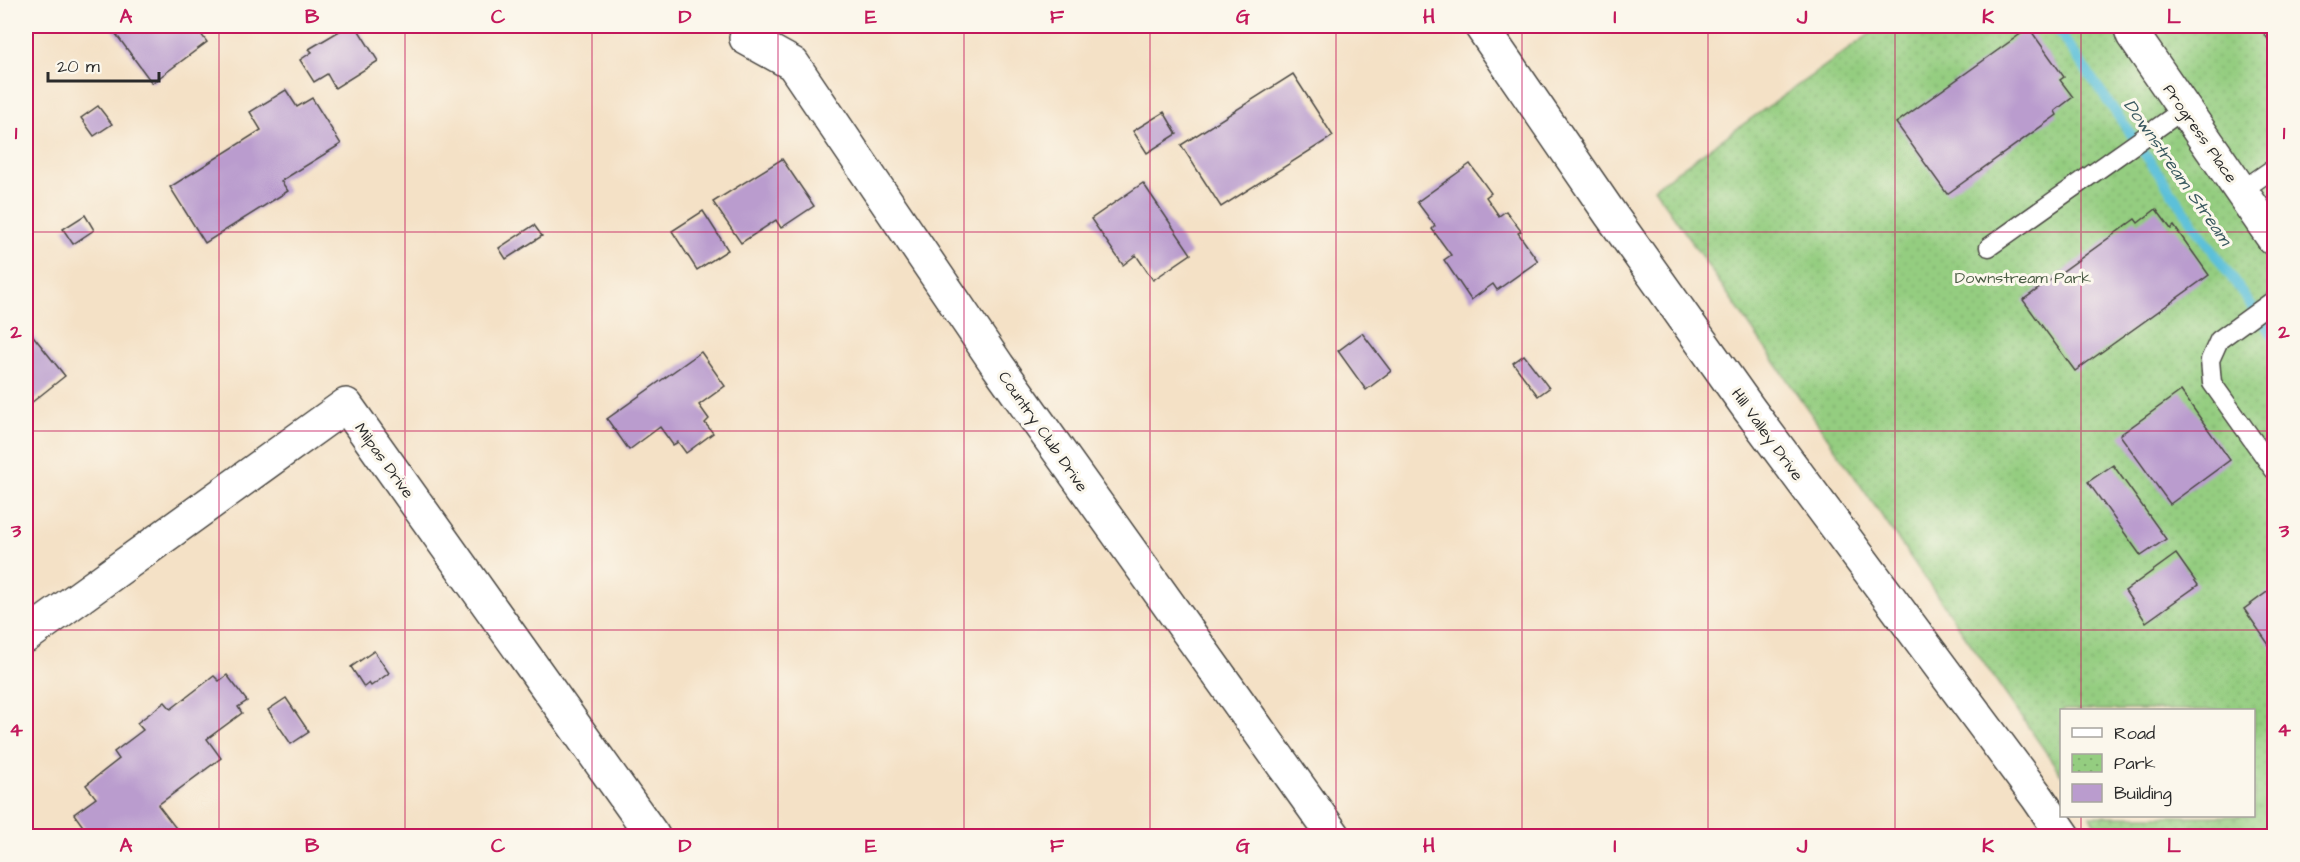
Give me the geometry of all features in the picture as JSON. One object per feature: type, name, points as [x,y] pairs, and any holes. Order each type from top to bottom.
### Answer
[{"type":"street","name":"Hill Valley Drive","points":[[1480,26],[1749,409],[2038,798],[2064,837]]},
{"type":"street","name":"Progress Place","points":[[2130,26],[2133,35],[2274,239]]},
{"type":"street","name":"Country Club Drive","points":[[741,32],[793,64],[998,366],[1334,837]]},
{"type":"street","name":"Milpas Drive","points":[[26,636],[346,405],[653,837]]},
{"type":"lane","points":[[1989,247],[2184,109]]},
{"type":"lane","points":[[2241,191],[2274,168]]},
{"type":"lane","points":[[2274,300],[2219,340],[2210,360],[2212,383],[2274,470]]},
{"type":"green space","name":"Downstream Park","points":[[1881,26],[2274,26],[2274,836],[2105,836],[2091,817],[2255,817],[2255,709],[2060,709],[2060,773],[1654,188]]},
{"type":"building","points":[[110,26],[195,26],[207,42],[152,83]]},
{"type":"building","points":[[348,26],[356,26],[378,61],[335,88],[327,74],[314,82],[300,60],[312,52],[309,49]]},
{"type":"building","points":[[2259,26],[2274,26],[2274,48]]},
{"type":"building","points":[[2029,28],[2064,77],[2060,80],[2073,97],[2055,111],[2057,115],[1947,194],[1896,123]]},
{"type":"building","points":[[1293,74],[1333,136],[1221,207],[1181,145]]},
{"type":"building","points":[[26,90],[31,91],[27,117],[26,117]]},
{"type":"building","points":[[286,90],[297,107],[312,98],[341,144],[281,181],[288,191],[205,243],[170,187],[261,130],[250,112]]},
{"type":"building","points":[[98,106],[112,124],[94,136],[81,118]]},
{"type":"building","points":[[1164,112],[1177,134],[1147,153],[1133,131]]},
{"type":"building","points":[[782,159],[814,206],[781,228],[776,220],[741,243],[713,202]]},
{"type":"building","points":[[1470,164],[1491,193],[1486,197],[1499,216],[1506,211],[1521,231],[1518,233],[1538,261],[1497,290],[1493,284],[1471,300],[1444,260],[1451,255],[1432,229],[1435,226],[1417,202]]},
{"type":"building","points":[[1143,183],[1191,254],[1153,280],[1136,255],[1123,265],[1091,219]]},
{"type":"building","points":[[2156,209],[2171,229],[2174,226],[2209,275],[2075,371],[2023,300],[2135,219],[2138,223]]},
{"type":"building","points":[[703,211],[728,250],[697,270],[672,231]]},
{"type":"building","points":[[85,215],[94,230],[73,244],[63,229]]},
{"type":"building","points":[[534,225],[542,236],[506,259],[499,248]]},
{"type":"building","points":[[26,327],[65,376],[26,407]]},
{"type":"building","points":[[1362,333],[1391,371],[1366,390],[1338,351]]},
{"type":"building","points":[[701,352],[725,386],[699,405],[709,419],[705,423],[713,433],[686,453],[678,442],[673,445],[660,427],[629,450],[607,419]]},
{"type":"building","points":[[1524,355],[1549,388],[1538,396],[1513,363]]},
{"type":"building","points":[[2181,391],[2230,460],[2170,504],[2120,435]]},
{"type":"building","points":[[2113,465],[2166,539],[2141,556],[2088,482]]},
{"type":"building","points":[[2176,554],[2198,585],[2146,622],[2125,591]]},
{"type":"building","points":[[2274,587],[2274,652],[2244,609]]},
{"type":"building","points":[[374,651],[389,673],[371,686],[369,683],[364,687],[351,667]]},
{"type":"building","points":[[227,675],[247,701],[238,707],[242,713],[207,739],[221,758],[158,805],[182,836],[90,836],[74,814],[96,798],[86,785],[119,759],[114,752],[143,730],[137,723],[165,702],[171,709],[214,676],[219,681]]},
{"type":"building","points":[[286,698],[309,732],[291,744],[268,710]]},
{"type":"waterway","name":"Downstream Stream","points":[[2055,26],[2274,338]]}]
